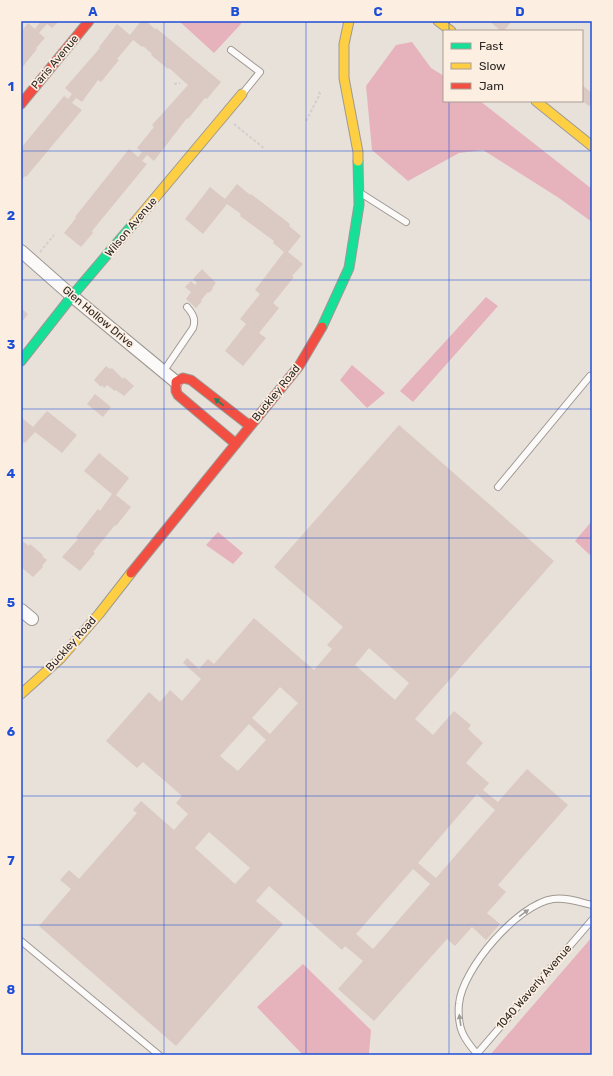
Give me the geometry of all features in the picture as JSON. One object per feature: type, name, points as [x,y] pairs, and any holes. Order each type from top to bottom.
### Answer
[{"type":"street","name":"Paris Avenue","points":[[21,104],[89,21]]},
{"type":"street","name":"Buckley Road","points":[[21,694],[60,659],[78,639],[299,366],[321,328],[349,268],[359,205],[358,152],[344,78],[344,44],[349,21]]},
{"type":"street","points":[[438,21],[450,30]]},
{"type":"street","name":"Wilson Avenue","points":[[21,361],[72,296],[242,94]]},
{"type":"street","points":[[537,102],[591,144]]},
{"type":"street","name":"Glen Hollow Drive","points":[[21,251],[72,296],[176,382]]},
{"type":"street","points":[[236,444],[178,395],[176,391],[176,382],[183,378],[191,380],[250,426]]},
{"type":"street","points":[[21,610],[32,619]]},
{"type":"lane","points":[[231,50],[260,72],[242,94]]},
{"type":"lane","points":[[359,192],[406,222]]},
{"type":"lane","points":[[163,372],[193,328],[195,321],[187,307]]},
{"type":"lane","points":[[498,487],[590,376]]},
{"type":"lane","points":[[477,1055],[463,1034],[459,1003],[464,986],[473,966],[509,924],[528,910],[543,902],[553,899],[566,899],[592,905]]},
{"type":"lane","name":"1040 Waverly Avenue","points":[[477,1055],[592,920]]},
{"type":"lane","points":[[21,941],[159,1055]]},
{"type":"path","points":[[174,84],[180,83]]},
{"type":"path","points":[[306,121],[320,94],[318,90]]},
{"type":"path","points":[[224,115],[265,149]]},
{"type":"path","points":[[40,252],[54,236]]},
{"type":"shaded area","points":[[179,21],[240,21],[241,24],[214,53]]},
{"type":"shaded area","points":[[412,42],[431,68],[443,75],[443,102],[481,102],[592,189],[592,222],[559,198],[483,150],[459,153],[408,181],[372,150],[366,86],[396,45]]},
{"type":"shaded area","points":[[486,297],[498,306],[413,402],[400,391]]},
{"type":"shaded area","points":[[352,365],[385,393],[367,408],[340,380]]},
{"type":"shaded area","points":[[592,521],[592,552],[590,555],[575,541]]},
{"type":"shaded area","points":[[218,532],[243,553],[233,564],[206,545]]},
{"type":"shaded area","points":[[592,937],[592,1055],[490,1055]]},
{"type":"shaded area","points":[[303,964],[371,1030],[368,1055],[303,1055],[257,1007]]},
{"type":"building","points":[[41,21],[59,21],[52,28],[47,24],[39,33],[45,38],[21,69],[21,32],[28,23],[35,29]]},
{"type":"building","points":[[141,21],[146,21],[155,29],[156,28],[221,82],[207,99],[205,98],[188,119],[187,118],[154,161],[147,155],[142,161],[147,164],[92,231],[93,233],[81,247],[64,233],[129,149],[138,157],[142,152],[137,148],[154,127],[152,125],[188,85],[169,68],[168,69],[151,55],[152,54],[143,46],[142,47],[133,40],[117,59],[119,60],[101,82],[98,80],[82,102],[76,98],[72,103],[82,110],[21,181],[21,148],[64,96],[68,99],[72,94],[65,88],[100,48],[99,47],[117,24],[130,35]]},
{"type":"building","points":[[489,21],[511,22],[505,30],[500,30]]},
{"type":"building","points":[[583,86],[592,93],[592,103],[589,106],[583,102]]},
{"type":"building","points":[[237,184],[290,224],[289,226],[301,236],[288,252],[303,264],[292,276],[294,277],[273,303],[279,308],[259,333],[266,338],[243,366],[225,351],[246,324],[240,319],[260,294],[255,290],[284,252],[273,243],[274,241],[240,216],[241,214],[227,204],[203,234],[185,219],[210,187],[225,199]]},
{"type":"building","points":[[202,269],[216,283],[212,288],[213,289],[209,293],[208,292],[196,308],[186,299],[191,292],[185,287],[191,281],[195,285],[197,283],[193,279]]},
{"type":"building","points":[[21,308],[28,314],[21,323]]},
{"type":"building","points":[[106,366],[110,369],[112,368],[123,379],[124,377],[134,386],[124,396],[107,385],[104,388],[102,385],[101,387],[94,380]]},
{"type":"building","points":[[95,394],[111,407],[103,417],[87,404]]},
{"type":"building","points":[[47,411],[77,435],[62,453],[35,432],[21,446],[21,417],[33,427]]},
{"type":"building","points":[[399,425],[554,561],[415,719],[433,735],[454,711],[471,725],[468,729],[483,743],[466,763],[489,783],[483,790],[498,802],[527,769],[568,805],[498,885],[506,892],[487,913],[500,924],[486,940],[472,927],[455,946],[447,939],[374,1021],[338,989],[363,961],[345,946],[342,950],[269,886],[256,901],[283,924],[176,1046],[39,926],[71,889],[60,880],[69,870],[79,879],[137,813],[133,810],[141,801],[174,830],[188,814],[176,803],[182,796],[143,762],[137,768],[106,741],[149,692],[160,702],[170,690],[182,701],[201,679],[183,663],[187,658],[199,669],[208,659],[214,664],[254,618],[314,670],[332,649],[327,645],[343,627],[274,567]],"holes":[[[369,648],[409,683],[395,700],[355,665]],[[280,687],[298,703],[270,734],[252,718]],[[249,724],[266,740],[238,771],[220,756]],[[477,794],[495,810],[436,878],[418,863]],[[209,832],[250,868],[235,884],[195,848]],[[413,869],[430,884],[373,949],[356,934]]]},
{"type":"building","points":[[99,453],[129,478],[116,495],[131,507],[93,552],[95,553],[80,571],[62,557],[78,539],[76,537],[90,519],[98,509],[100,511],[112,494],[84,471]]},
{"type":"building","points":[[21,540],[29,546],[30,544],[47,560],[42,566],[43,567],[33,577],[21,567]]},
{"type":"traffic: fast","points":[[322,327],[349,268],[359,205],[358,161]]},
{"type":"traffic: fast","points":[[21,361],[72,296],[134,223]]},
{"type":"traffic: slow","points":[[349,21],[344,44],[344,78],[358,152],[358,161]]},
{"type":"traffic: slow","points":[[438,21],[450,30]]},
{"type":"traffic: slow","points":[[134,223],[242,94]]},
{"type":"traffic: slow","points":[[537,102],[592,146]]},
{"type":"traffic: slow","points":[[21,694],[60,659],[99,614],[131,573]]},
{"type":"traffic: jam","points":[[21,104],[89,21]]},
{"type":"traffic: jam","points":[[131,573],[299,366],[322,327]]},
{"type":"traffic: jam","points":[[236,444],[178,395],[176,391],[176,382],[183,378],[191,380],[250,426]]}]
